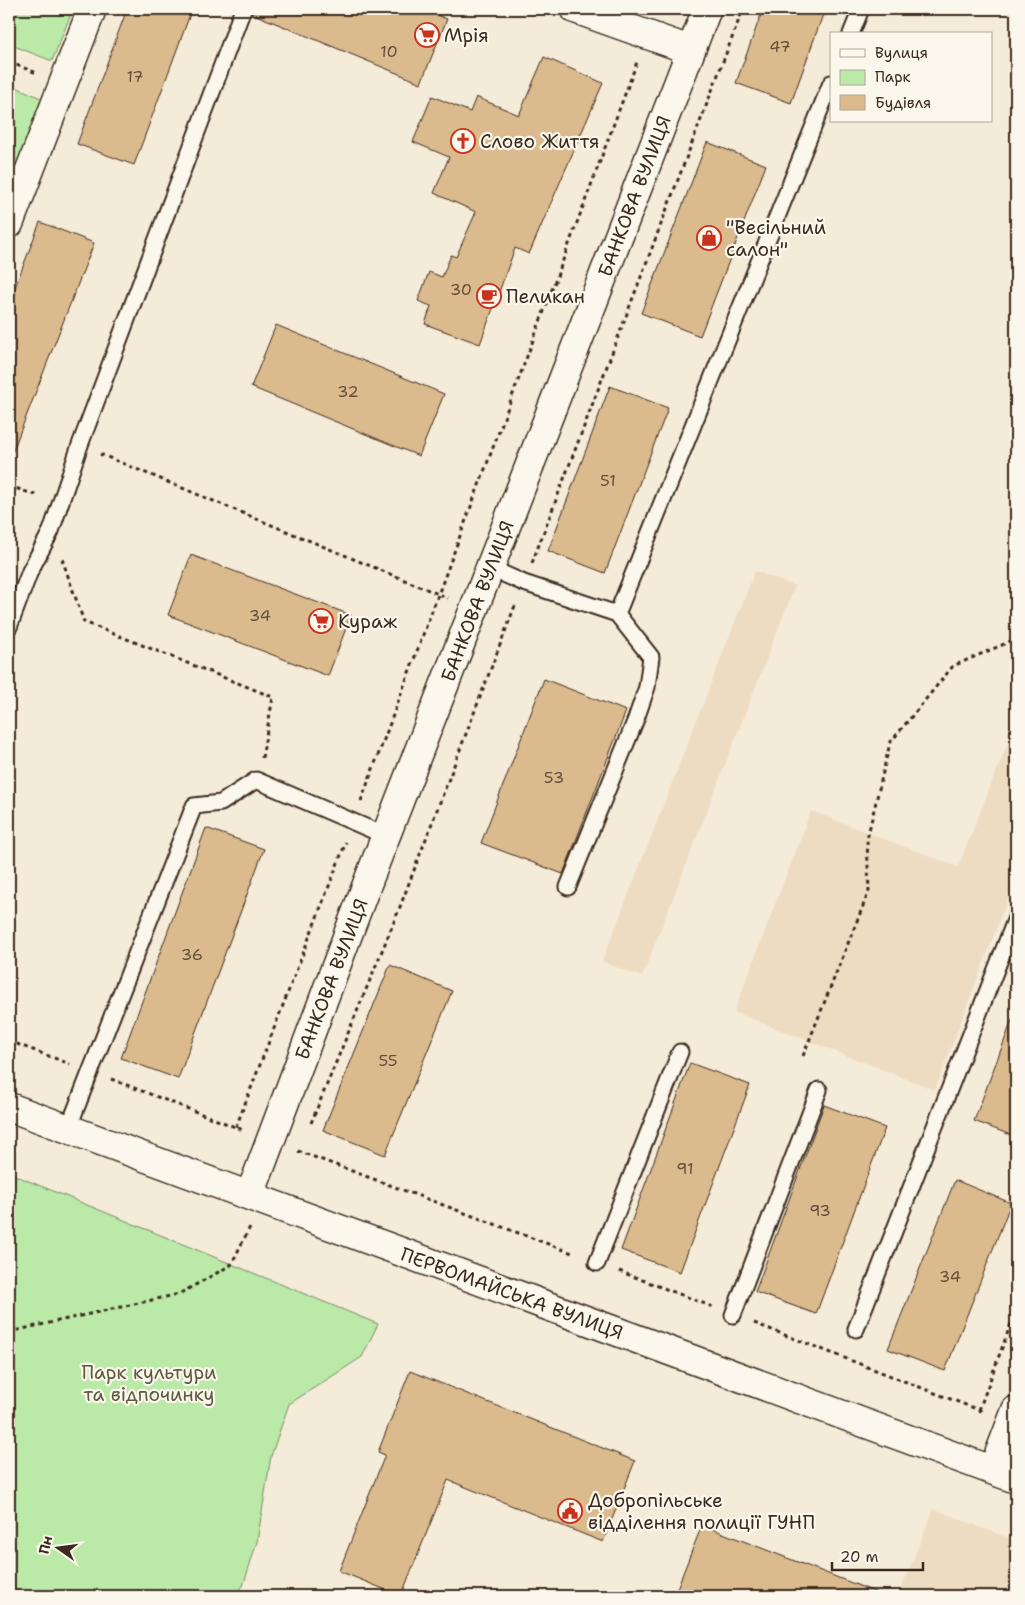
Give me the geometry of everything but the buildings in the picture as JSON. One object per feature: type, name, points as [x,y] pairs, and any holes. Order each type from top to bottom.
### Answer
[{"type":"street","points":[[9,224],[92,9]]},
{"type":"street","points":[[575,9],[690,50]]},
{"type":"street","name":"БАНКОВА ВУЛИЦЯ","points":[[256,1198],[271,1141],[386,836],[707,9]]},
{"type":"street","name":"ПЕРВОМАЙСЬКА ВУЛИЦЯ","points":[[9,1107],[1004,1475]]},
{"type":"street","points":[[1004,1475],[1014,1417]]},
{"type":"lane","points":[[9,627],[30,571],[51,531],[80,445],[243,9]]},
{"type":"lane","points":[[852,32],[861,9]]},
{"type":"lane","points":[[618,614],[830,85]]},
{"type":"lane","points":[[490,568],[524,583],[618,614],[651,656],[647,687],[636,719],[568,887]]},
{"type":"lane","points":[[68,1129],[92,1072],[194,806],[221,803],[256,780],[386,836]]},
{"type":"lane","points":[[856,1329],[1016,918]]},
{"type":"lane","points":[[597,1263],[680,1052]]},
{"type":"lane","points":[[733,1315],[819,1090]]},
{"type":"path","points":[[236,1127],[439,595],[630,81],[649,36]]},
{"type":"path","points":[[80,445],[474,610]]},
{"type":"path","points":[[51,531],[84,622],[272,697],[268,730],[256,780]]},
{"type":"path","points":[[803,1056],[869,891],[867,839],[890,743],[953,666],[1016,639]]},
{"type":"path","points":[[9,1041],[597,1263],[978,1410],[1014,1417]]},
{"type":"path","points":[[9,1332],[179,1294],[232,1265],[256,1198]]},
{"type":"path","points":[[978,1410],[1016,1310]]},
{"type":"shaded area","points":[[755,571],[795,586],[642,977],[602,962]]},
{"type":"shaded area","points":[[1016,723],[1016,877],[935,1090],[734,1012],[811,811],[958,867]]},
{"type":"shaded area","points":[[934,1509],[1016,1541],[1016,1596],[898,1596]]},
{"type":"green space","points":[[9,9],[73,9],[52,61],[9,44]]},
{"type":"green space","points":[[9,84],[43,99],[9,186]]},
{"type":"green space","name":"Парк культури та відпочинку","points":[[9,1173],[378,1324],[362,1357],[289,1404],[271,1456],[257,1542],[243,1586],[233,1596],[9,1596]]},
{"type":"place","name":"Мрія","points":[[427,35]]},
{"type":"place","name":"Слово Життя","points":[[463,141]]},
{"type":"place","name":"\"Весільний салон\"","points":[[709,238]]},
{"type":"place","name":"Пеликан","points":[[489,296]]},
{"type":"place","name":"Кураж","points":[[321,621]]},
{"type":"place","name":"Добропільське відділення полиції ГУНП","points":[[570,1511]]}]
